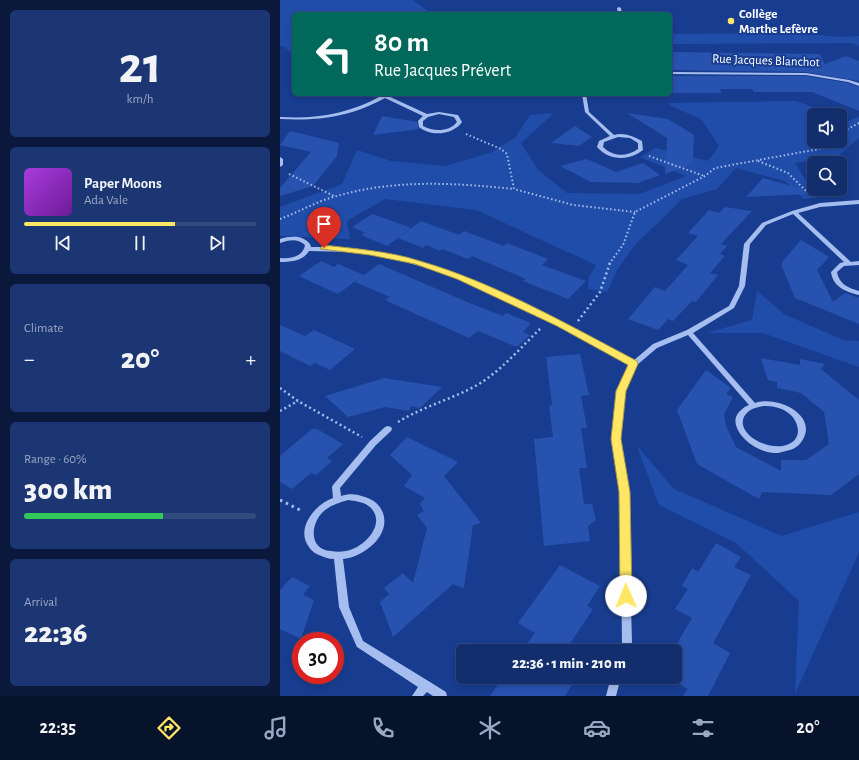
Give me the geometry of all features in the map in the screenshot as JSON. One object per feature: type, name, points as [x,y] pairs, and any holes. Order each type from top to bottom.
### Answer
[{"type":"street","points":[[619,8],[620,12]]},
{"type":"street","name":"Rue Jacques Blanchot","points":[[672,73],[806,74],[849,81],[859,85]]},
{"type":"street","points":[[280,118],[314,119],[344,114],[364,107],[381,96]]},
{"type":"street","points":[[388,96],[426,116]]},
{"type":"street","points":[[584,96],[587,112],[612,136]]},
{"type":"street","points":[[439,113],[452,114],[459,119],[458,125],[454,128],[436,132],[424,130],[419,124],[422,118],[426,116],[439,113]]},
{"type":"street","points":[[612,136],[625,136],[637,139],[642,146],[638,152],[620,156],[607,153],[600,147],[600,144],[606,138],[612,136]]},
{"type":"street","points":[[280,159],[280,165]]},
{"type":"street","points":[[626,644],[624,492],[616,439],[621,391],[634,364],[655,346],[689,332],[732,307],[742,286],[746,265],[747,244],[764,224],[794,212],[820,205],[859,202]]},
{"type":"street","points":[[794,212],[849,263]]},
{"type":"street","points":[[280,241],[292,238],[303,240],[308,245],[308,249]]},
{"type":"street","points":[[280,260],[296,259],[302,256],[308,249],[324,248],[370,252],[417,262],[460,277],[570,329],[634,364]]},
{"type":"street","points":[[859,263],[849,263],[836,268],[834,272],[834,277],[842,287],[859,293]]},
{"type":"street","points":[[689,332],[753,405]]},
{"type":"street","points":[[774,404],[784,406],[800,419],[803,427],[803,435],[798,442],[782,449],[771,449],[751,442],[744,436],[738,421],[746,408],[753,405],[774,404]]},
{"type":"street","points":[[337,499],[336,487],[373,443],[388,429]]},
{"type":"street","points":[[359,498],[369,501],[378,511],[380,524],[377,533],[371,542],[350,554],[338,556],[322,552],[311,543],[308,534],[309,525],[313,516],[320,509],[337,499],[359,498]]},
{"type":"street","points":[[338,556],[344,607],[360,644],[442,696]]},
{"type":"street","points":[[611,696],[614,684]]},
{"type":"street","points":[[417,696],[426,685]]},
{"type":"path","points":[[847,129],[859,123]]},
{"type":"path","points":[[454,128],[501,149],[507,154],[514,190]]},
{"type":"path","points":[[280,219],[335,196],[368,188],[399,185],[440,184],[514,190],[573,205],[635,212],[705,176],[715,168],[820,148]]},
{"type":"path","points":[[638,152],[705,176]]},
{"type":"path","points":[[758,161],[788,173],[820,205]]},
{"type":"path","points":[[287,173],[335,196]]},
{"type":"path","points":[[570,329],[585,314],[600,292],[610,262],[623,245],[635,212]]},
{"type":"path","points":[[388,429],[411,414],[471,387],[489,377],[550,320]]},
{"type":"path","points":[[280,388],[298,401],[373,443]]},
{"type":"path","points":[[280,411],[298,401]]},
{"type":"path","points":[[280,500],[313,516]]},
{"type":"shaded area","points":[[280,0],[413,0],[429,12],[292,12],[292,54],[284,46],[280,46]]},
{"type":"shaded area","points":[[796,33],[842,37],[859,36],[859,46],[852,43],[672,44],[672,34]]},
{"type":"shaded area","points":[[796,101],[815,108],[807,108],[807,148],[847,148],[847,121],[859,117],[859,138],[838,156],[807,156],[807,161],[795,163],[807,182],[807,196],[816,196],[817,198],[804,199],[785,181],[736,168],[717,189],[682,199],[635,245],[617,270],[607,292],[588,289],[589,277],[596,265],[476,210],[385,199],[347,221],[350,239],[280,236],[280,207],[342,184],[357,150],[391,161],[446,166],[492,152],[515,138],[530,115],[554,113],[521,143],[538,170],[567,193],[640,194],[686,176],[640,157],[656,148],[708,161],[719,146],[701,119],[671,106],[669,103]]},
{"type":"shaded area","points":[[757,291],[784,314],[843,340],[859,341],[859,367],[763,333],[707,333],[752,320]]},
{"type":"shaded area","points":[[637,446],[674,489],[782,536],[859,512],[859,552],[795,694],[799,601],[736,543],[659,505]]},
{"type":"building","points":[[672,52],[820,54],[825,64],[846,56],[859,61],[859,81],[806,72],[672,70]]},
{"type":"building","points":[[672,76],[806,76],[848,83],[859,87],[859,111],[812,92],[754,92],[752,89],[720,89],[721,93],[672,93]]},
{"type":"building","points":[[627,113],[668,119],[694,135],[693,164],[665,174],[667,138]]},
{"type":"building","points":[[382,116],[417,122],[419,129],[373,135]]},
{"type":"building","points":[[575,126],[592,137],[579,146],[551,143]]},
{"type":"building","points":[[290,131],[339,143],[337,156],[313,186],[280,196],[280,188],[311,152],[280,145]]},
{"type":"building","points":[[587,159],[616,172],[643,163],[660,175],[638,183],[591,182],[560,166]]},
{"type":"building","points":[[763,178],[807,190],[807,194],[746,197]]},
{"type":"building","points":[[725,207],[752,211],[721,244],[727,246],[720,254],[725,256],[710,273],[718,275],[696,302],[692,301],[673,321],[668,319],[658,330],[628,319],[655,287],[665,291],[688,265],[676,260],[698,236],[688,233],[709,210],[719,213]]},
{"type":"building","points":[[372,214],[411,228],[387,246],[361,235],[365,233],[352,227]]},
{"type":"building","points":[[421,221],[459,235],[464,231],[504,246],[507,243],[548,259],[542,265],[586,281],[568,299],[523,281],[526,279],[472,256],[468,259],[442,249],[440,251],[426,245],[423,248],[398,238]]},
{"type":"building","points":[[801,240],[829,257],[817,270],[833,302],[845,293],[859,298],[859,324],[795,298],[782,267],[782,262]]},
{"type":"building","points":[[321,261],[334,267],[338,264],[364,275],[379,264],[503,316],[506,313],[531,323],[523,332],[530,335],[518,346],[514,346],[478,331],[469,338],[385,300],[390,297],[355,282],[361,277],[338,294],[299,276]]},
{"type":"building","points":[[280,325],[305,336],[314,330],[355,349],[330,370],[315,363],[310,366],[280,351]]},
{"type":"building","points":[[580,354],[589,395],[581,396],[587,428],[581,428],[587,468],[579,468],[584,504],[592,504],[596,520],[588,526],[590,541],[544,546],[534,439],[553,437],[549,406],[552,405],[546,357]]},
{"type":"building","points":[[761,358],[800,365],[800,359],[825,364],[821,369],[859,400],[859,474],[831,495],[762,492],[759,499],[697,464],[677,410],[706,370],[731,388],[726,394],[733,397],[724,414],[726,426],[736,447],[781,471],[781,460],[806,460],[829,444],[824,412],[801,393],[777,388],[777,382],[768,380]]},
{"type":"building","points":[[384,378],[442,387],[420,408],[411,406],[409,411],[385,407],[348,417],[325,396]]},
{"type":"building","points":[[312,429],[317,429],[343,444],[327,458],[332,461],[323,469],[316,475],[311,473],[292,489],[280,482],[280,456]]},
{"type":"building","points":[[407,437],[458,462],[444,476],[481,523],[473,525],[464,588],[453,584],[393,637],[380,602],[389,594],[384,588],[403,573],[413,583],[427,528],[417,515],[424,511],[420,504],[425,498],[404,486],[412,475],[390,455]]},
{"type":"building","points":[[716,543],[741,557],[734,567],[751,575],[713,643],[730,653],[708,696],[683,696],[688,689],[680,684],[682,684],[683,673],[682,644],[677,644],[692,618],[675,609],[688,589],[682,586],[692,568],[698,572]]},
{"type":"building","points":[[560,565],[600,586],[587,606],[593,609],[570,644],[527,644],[535,633],[518,623]]},
{"type":"building","points":[[292,577],[310,586],[303,595],[314,600],[303,632],[292,632],[292,635],[280,629],[280,590]]},
{"type":"building","points":[[498,684],[572,685],[565,696],[490,696]]},
{"type":"place","name":"Collège Marthe Lefèvre","points":[[731,21]]},
{"type":"route","points":[[324,248],[370,252],[417,262],[460,277],[560,324],[634,364],[621,391],[616,439],[624,492],[626,596]]}]
